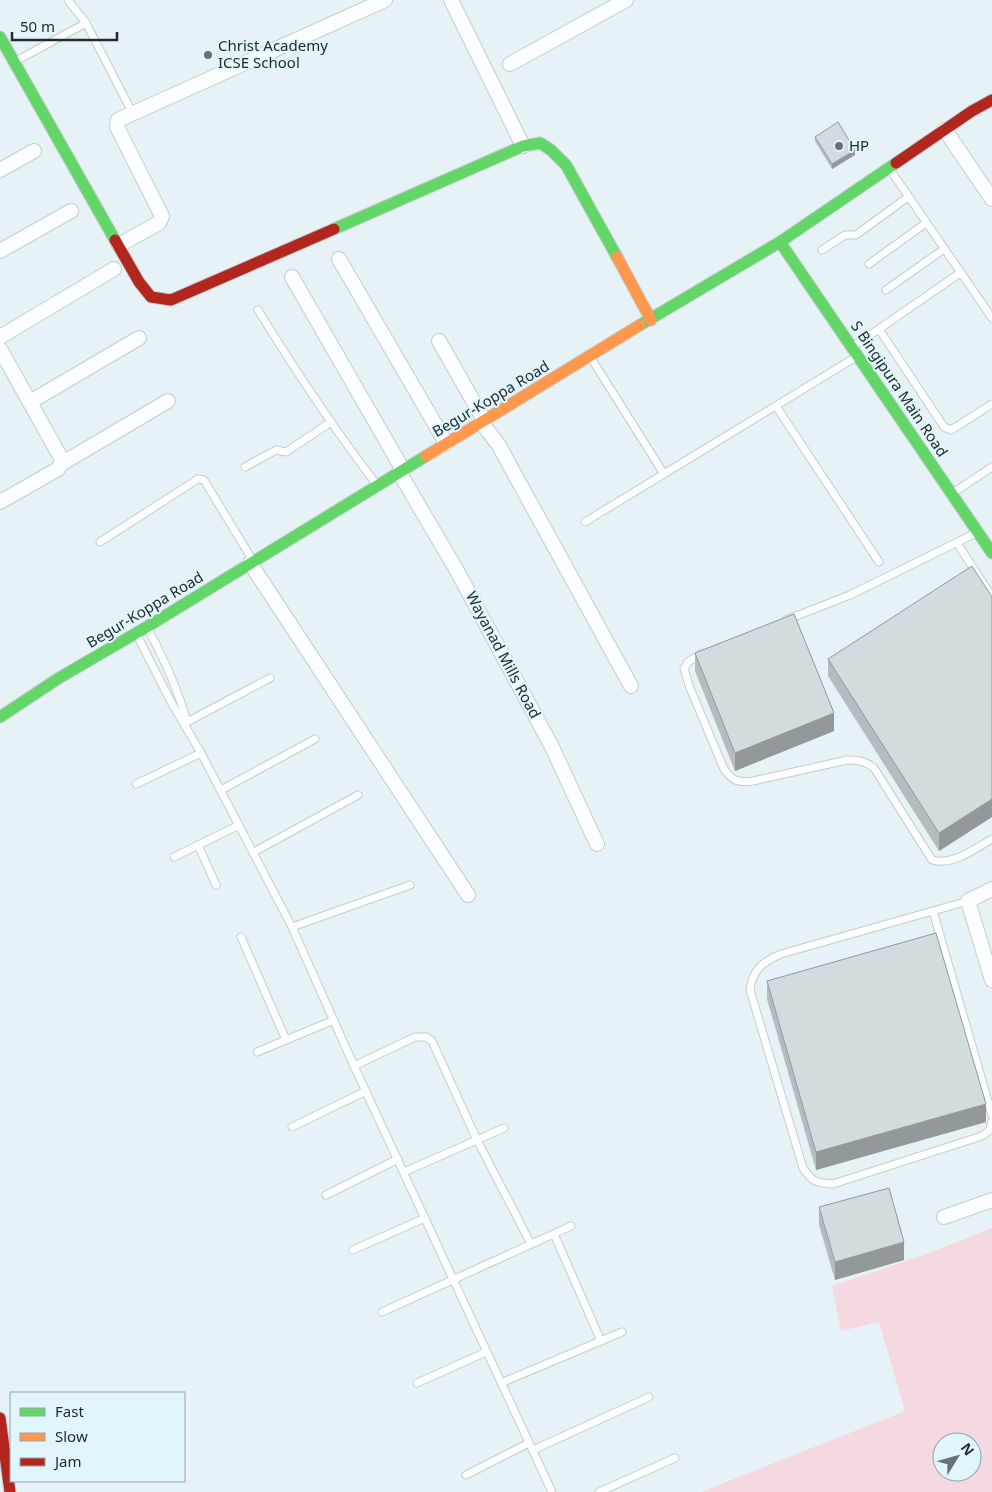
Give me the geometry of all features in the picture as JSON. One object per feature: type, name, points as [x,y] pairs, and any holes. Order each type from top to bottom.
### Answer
[{"type":"street","points":[[119,245],[159,223],[162,216],[117,127],[118,120],[385,0]]},
{"type":"street","points":[[451,0],[523,146]]},
{"type":"street","points":[[510,64],[626,0]]},
{"type":"street","points":[[0,38],[139,282],[151,297],[171,300],[523,146],[540,143],[566,164],[651,320]]},
{"type":"street","name":"Begur-Koppa Road","points":[[0,717],[59,678],[780,242],[992,100]]},
{"type":"street","points":[[945,130],[992,199]]},
{"type":"street","points":[[0,170],[34,151]]},
{"type":"street","points":[[0,251],[71,211]]},
{"type":"street","name":"S Bingipura Main Road","points":[[780,242],[992,553]]},
{"type":"street","points":[[339,259],[446,444]]},
{"type":"street","points":[[0,338],[114,269]]},
{"type":"street","name":"Wayanad Mills Road","points":[[292,277],[456,569],[546,736],[597,844]]},
{"type":"street","points":[[30,402],[139,338]]},
{"type":"street","points":[[439,340],[631,686]]},
{"type":"street","points":[[0,349],[61,458],[61,464]]},
{"type":"street","points":[[0,502],[58,469],[61,464],[168,401]]},
{"type":"street","points":[[252,562],[468,895]]},
{"type":"street","points":[[992,889],[968,901],[992,980]]},
{"type":"street","points":[[944,1218],[992,1200]]},
{"type":"street","points":[[0,1418],[10,1492]]},
{"type":"lane","points":[[68,0],[86,23],[133,114]]},
{"type":"lane","points":[[14,62],[86,23]]},
{"type":"lane","points":[[888,168],[992,318]]},
{"type":"lane","points":[[822,250],[846,235],[856,235],[908,197]]},
{"type":"lane","points":[[869,264],[926,223]]},
{"type":"lane","points":[[886,290],[944,249]]},
{"type":"lane","points":[[585,522],[776,406],[855,352],[879,329],[960,273]]},
{"type":"lane","points":[[258,310],[288,359],[377,485]]},
{"type":"lane","points":[[879,329],[944,427],[950,430],[992,404]]},
{"type":"lane","points":[[590,356],[664,474]]},
{"type":"lane","points":[[776,406],[879,562]]},
{"type":"lane","points":[[245,468],[276,450],[286,452],[331,422]]},
{"type":"lane","points":[[952,494],[992,467]]},
{"type":"lane","points":[[100,542],[198,478],[204,480],[252,562]]},
{"type":"lane","points":[[778,624],[850,595],[978,533]]},
{"type":"lane","points":[[957,543],[992,597]]},
{"type":"lane","points":[[141,630],[162,656],[180,695],[188,726]]},
{"type":"lane","points":[[141,630],[171,702],[188,726],[292,927],[354,1066],[552,1492]]},
{"type":"lane","points":[[706,652],[697,655],[688,662],[684,669],[724,769],[732,779],[742,783],[847,760],[858,760],[866,762],[874,768],[932,860],[949,861],[992,839]]},
{"type":"lane","points":[[188,726],[270,678]]},
{"type":"lane","points":[[221,790],[314,739]]},
{"type":"lane","points":[[136,784],[201,753]]},
{"type":"lane","points":[[254,852],[358,795]]},
{"type":"lane","points":[[174,856],[239,825]]},
{"type":"lane","points":[[198,845],[216,885]]},
{"type":"lane","points":[[292,927],[410,885]]},
{"type":"lane","points":[[968,901],[771,958],[751,978],[750,990],[803,1168],[809,1178],[819,1183],[833,1184],[982,1136],[990,1130],[992,1122]]},
{"type":"lane","points":[[933,911],[992,1115]]},
{"type":"lane","points":[[240,937],[286,1040]]},
{"type":"lane","points":[[257,1052],[334,1020]]},
{"type":"lane","points":[[354,1066],[415,1037],[426,1037],[432,1041],[477,1140],[531,1244]]},
{"type":"lane","points":[[292,1127],[366,1091]]},
{"type":"lane","points":[[404,1172],[504,1128]]},
{"type":"lane","points":[[326,1195],[398,1159]]},
{"type":"lane","points":[[353,1250],[425,1218]]},
{"type":"lane","points":[[382,1312],[571,1226]]},
{"type":"lane","points":[[554,1234],[601,1341]]},
{"type":"lane","points":[[501,1384],[622,1332]]},
{"type":"lane","points":[[417,1383],[486,1352]]},
{"type":"lane","points":[[466,1475],[649,1397]]},
{"type":"lane","points":[[599,1492],[675,1458]]},
{"type":"shaded area","points":[[992,1228],[992,1492],[701,1492],[905,1411],[879,1322],[841,1331],[832,1286],[924,1255]]},
{"type":"building","points":[[838,122],[855,150],[832,164],[815,137]]},
{"type":"building","points":[[972,566],[992,597],[992,799],[939,833],[828,659]]},
{"type":"building","points":[[794,614],[834,713],[735,753],[695,653]]},
{"type":"building","points":[[936,933],[986,1104],[816,1152],[767,981]]},
{"type":"building","points":[[889,1188],[904,1242],[835,1262],[819,1207]]},
{"type":"traffic: fast","points":[[0,37],[115,240]]},
{"type":"traffic: fast","points":[[334,229],[523,146],[540,143],[551,150],[566,165],[617,257]]},
{"type":"traffic: fast","points":[[640,325],[780,242],[896,163]]},
{"type":"traffic: fast","points":[[780,242],[992,553]]},
{"type":"traffic: fast","points":[[0,717],[59,678],[150,625],[426,456]]},
{"type":"traffic: slow","points":[[617,257],[651,320]]},
{"type":"traffic: slow","points":[[426,456],[640,325]]},
{"type":"traffic: jam","points":[[896,163],[972,111],[992,100]]},
{"type":"traffic: jam","points":[[115,240],[139,282],[151,297],[171,300],[334,229]]},
{"type":"traffic: jam","points":[[0,1418],[10,1492]]},
{"type":"place","name":"Christ Academy ICSE School","points":[[208,55]]},
{"type":"place","name":"HP","points":[[839,146]]}]
